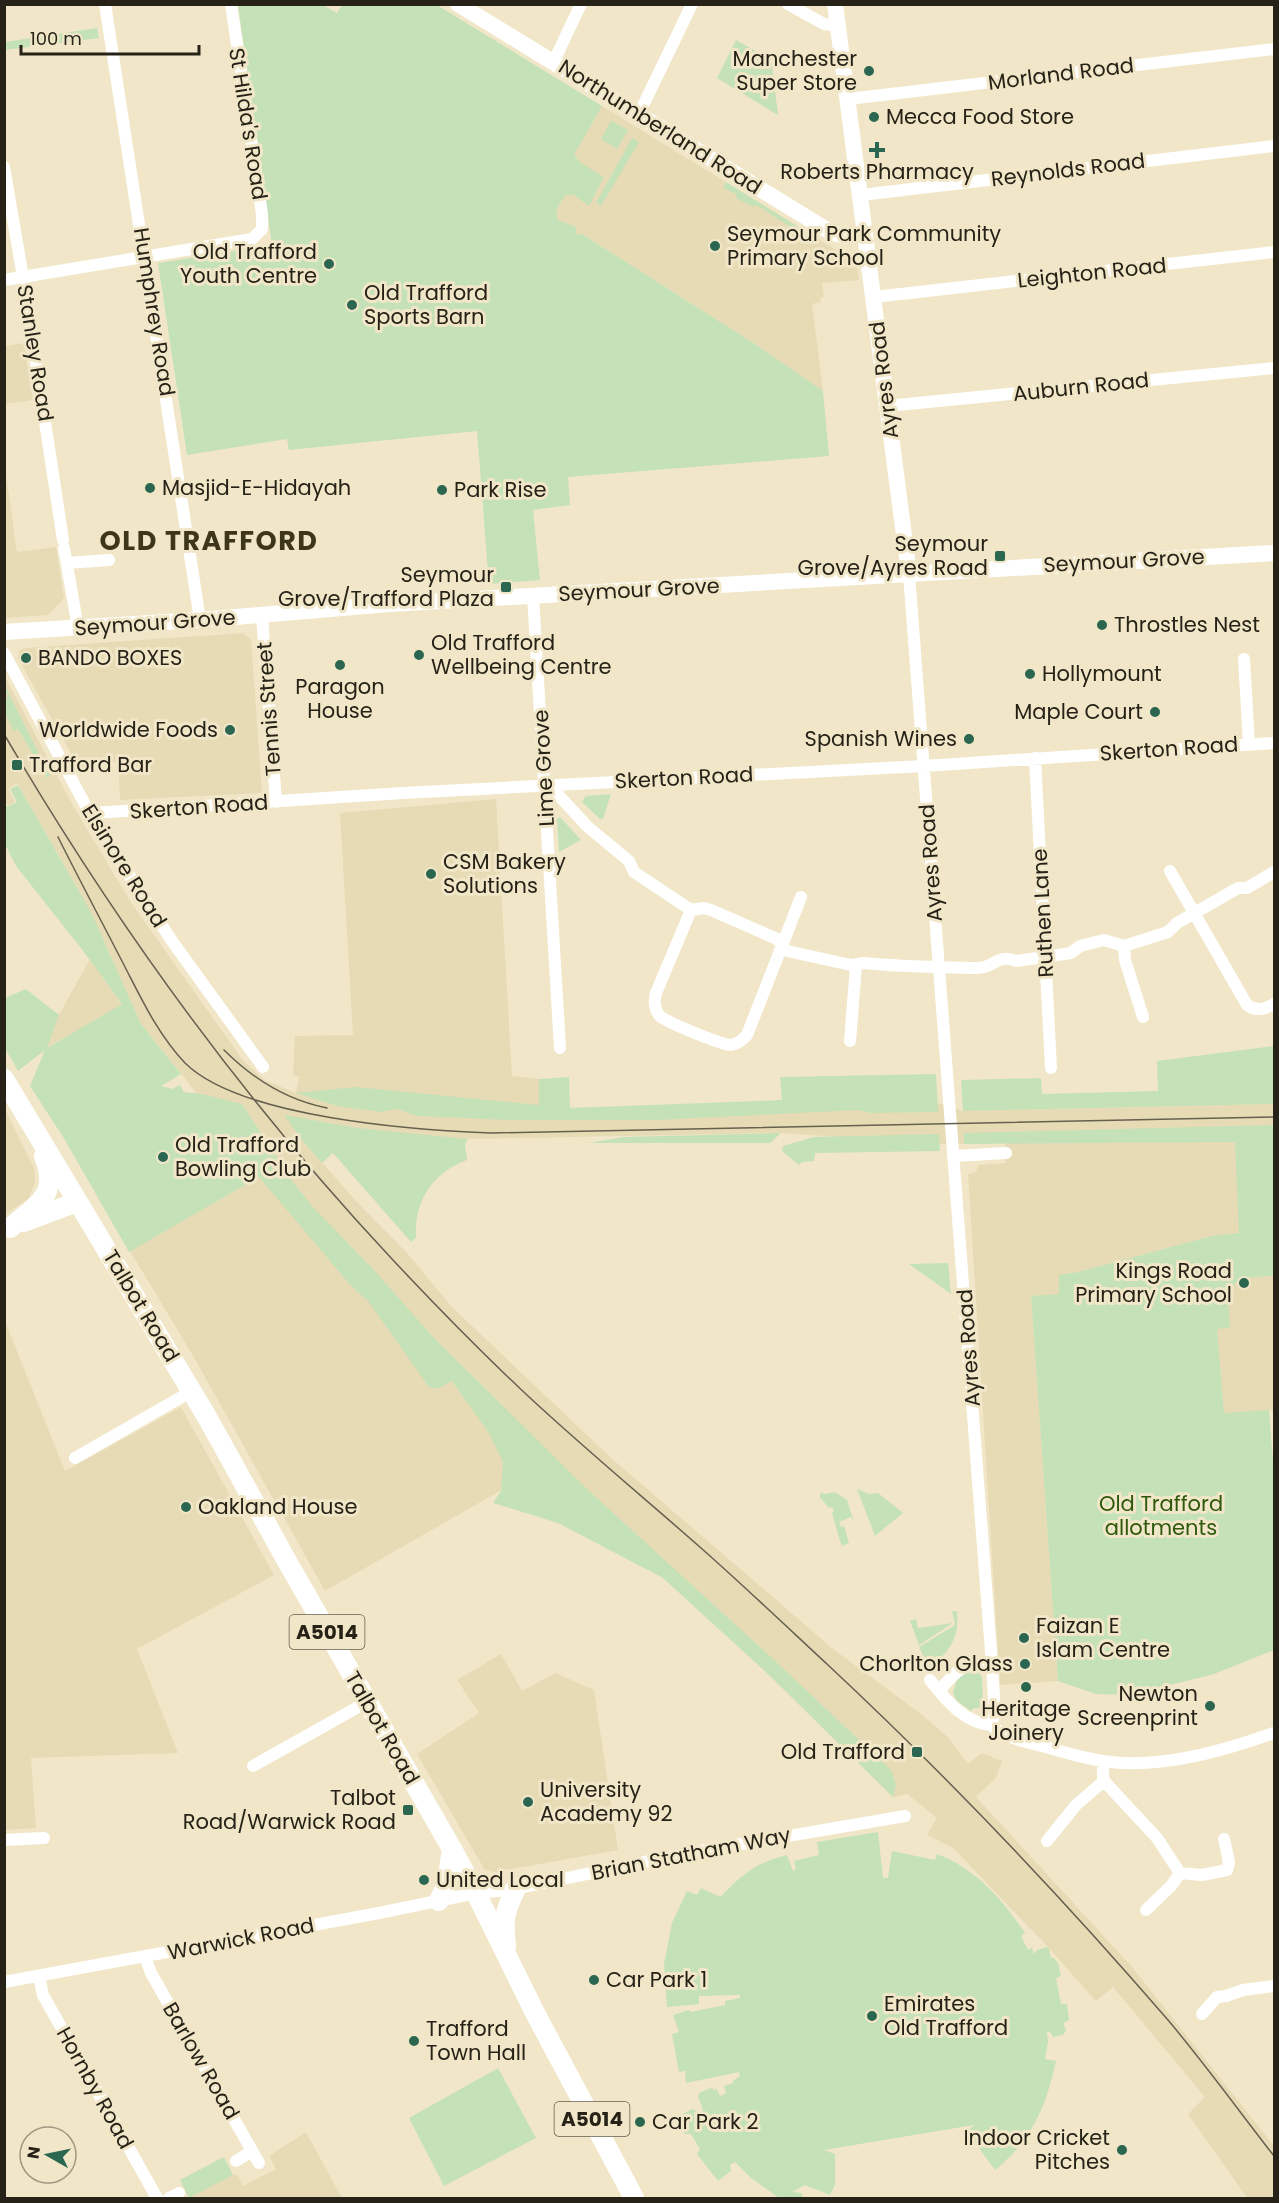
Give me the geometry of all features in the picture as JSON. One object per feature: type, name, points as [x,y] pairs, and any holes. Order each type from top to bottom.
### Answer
[{"type":"main road","name":"Ayres Road","points":[[835,4],[909,573]]},
{"type":"main road","name":"Northumberland Road","points":[[463,6],[834,234],[847,236],[866,234]]},
{"type":"main road","name":"Seymour Grove","points":[[4,632],[200,620],[331,608],[1275,553]]},
{"type":"main road","name":"Talbot Road","points":[[4,1079],[192,1391],[452,1849],[634,2199]]},
{"type":"main road","points":[[7,1229],[44,1197],[50,1184],[49,1168],[34,1129]]},
{"type":"main road","points":[[7,1229],[77,1202]]},
{"type":"main road","points":[[439,1901],[447,1883],[452,1849]]},
{"type":"main road","points":[[506,1954],[503,1920],[516,1888]]},
{"type":"street","name":"Humphrey Road","points":[[105,4],[200,620]]},
{"type":"street","name":"St Hilda's Road","points":[[145,256],[252,239],[262,230],[262,214],[231,4]]},
{"type":"street","points":[[554,61],[581,4]]},
{"type":"street","points":[[639,114],[692,4]]},
{"type":"street","points":[[788,4],[824,24],[838,26]]},
{"type":"street","name":"Morland Road","points":[[848,99],[1275,49]]},
{"type":"street","name":"Reynolds Road","points":[[861,195],[1275,146]]},
{"type":"street","name":"Stanley Road","points":[[4,167],[9,223],[23,277],[78,628]]},
{"type":"street","name":"Leighton Road","points":[[874,297],[1275,252]]},
{"type":"street","points":[[4,280],[145,256]]},
{"type":"street","name":"Auburn Road","points":[[887,406],[1275,368]]},
{"type":"street","points":[[67,563],[109,560]]},
{"type":"street","name":"Ayres Road","points":[[909,573],[992,1665],[995,1713],[991,1725]]},
{"type":"street","name":"Lime Grove","points":[[533,596],[548,786],[560,1048]]},
{"type":"street","name":"Tennis Street","points":[[262,615],[276,802]]},
{"type":"street","name":"Elsinore Road","points":[[4,653],[88,810],[93,813],[99,829],[178,949],[263,1067]]},
{"type":"street","points":[[1244,659],[1249,744]]},
{"type":"street","name":"Skerton Road","points":[[93,813],[924,766],[1275,743]]},
{"type":"street","name":"Ruthen Lane","points":[[1035,758],[1051,1068]]},
{"type":"street","points":[[548,786],[588,827],[629,861],[634,872],[691,910],[711,909],[777,939],[787,951],[856,966],[864,963],[976,968],[988,967],[998,959],[1008,958],[1016,961],[1071,953],[1080,946],[1104,940],[1124,946],[1168,932],[1177,923],[1238,888],[1247,888],[1275,872]]},
{"type":"street","points":[[1170,871],[1247,1005],[1258,1009],[1275,1004]]},
{"type":"street","points":[[691,910],[656,993],[657,1012],[663,1018],[713,1041],[734,1044],[747,1035],[801,897]]},
{"type":"street","points":[[1124,946],[1125,960],[1143,1017]]},
{"type":"street","points":[[850,1041],[856,966]]},
{"type":"street","points":[[954,1153],[1006,1153]]},
{"type":"street","points":[[75,1458],[192,1391]]},
{"type":"street","points":[[939,1691],[961,1668],[973,1664],[992,1665]]},
{"type":"street","points":[[930,1680],[959,1712],[981,1724],[991,1725],[1010,1737],[1068,1754],[1103,1761],[1140,1763],[1183,1758],[1215,1752],[1275,1732]]},
{"type":"street","points":[[253,1766],[367,1702]]},
{"type":"street","points":[[1103,1761],[1104,1781],[1157,1838],[1180,1873]]},
{"type":"street","points":[[1047,1840],[1076,1805],[1104,1781]]},
{"type":"street","name":"Brian Statham Way","points":[[476,1893],[516,1888],[688,1853],[905,1816]]},
{"type":"street","points":[[4,1840],[44,1838]]},
{"type":"street","points":[[1180,1873],[1202,1875],[1227,1870],[1229,1862],[1224,1839]]},
{"type":"street","points":[[1146,1910],[1171,1886],[1180,1873]]},
{"type":"street","name":"Warwick Road","points":[[4,1982],[476,1893]]},
{"type":"street","name":"Barlow Road","points":[[145,1957],[151,1972],[259,2163]]},
{"type":"street","name":"Hornby Road","points":[[39,1976],[43,1995],[157,2199]]},
{"type":"street","points":[[1202,2014],[1217,1997],[1243,1990],[1275,1986]]},
{"type":"street","points":[[236,2161],[252,2151]]},
{"type":"shaded area","name":"Seymour Park Community Primary School","points":[[602,106],[856,262],[859,280],[822,283],[824,297],[820,298],[821,302],[812,304],[823,391],[758,346],[582,234],[544,233],[541,212]]},
{"type":"shaded area","points":[[24,343],[33,400],[5,404],[5,346]]},
{"type":"shaded area","points":[[4,461],[17,552],[56,547],[64,598],[48,615],[5,618]]},
{"type":"shaded area","points":[[243,633],[251,639],[262,793],[120,800],[118,762],[96,763],[80,770],[18,658],[19,651],[24,648]]},
{"type":"shaded area","points":[[4,675],[72,804],[130,901],[243,1060],[266,1081],[296,1093],[299,1076],[293,1075],[295,1036],[353,1035],[340,813],[496,799],[512,1076],[539,1079],[539,1105],[557,1108],[938,1103],[963,1111],[1274,1104],[1274,1410],[1224,1413],[1209,1237],[1059,1275],[1059,1294],[1031,1296],[1058,1681],[1000,1685],[968,1174],[976,1172],[978,1165],[1006,1163],[1005,1143],[940,1144],[781,1133],[468,1139],[465,1145],[303,1141],[357,1202],[407,1253],[452,1307],[610,1457],[833,1649],[921,1714],[949,1738],[968,1764],[982,1753],[1002,1761],[996,1778],[976,1797],[1132,1967],[1274,2146],[1274,2198],[1247,2198],[1188,2114],[1205,2097],[1113,1987],[1096,2001],[953,1848],[927,1835],[937,1818],[907,1794],[893,1797],[768,1674],[542,1467],[325,1591],[192,1354],[130,1251],[259,1177],[199,1096],[141,1024],[91,912],[17,783],[8,789],[15,802],[8,806],[5,801]]},
{"type":"shaded area","points":[[90,959],[122,1005],[46,1048],[59,1015]]},
{"type":"shaded area","points":[[5,1109],[34,1168],[35,1181],[29,1198],[5,1214]]},
{"type":"shaded area","points":[[5,1321],[65,1471],[181,1407],[274,1575],[137,1649],[178,1753],[31,1758],[36,1828],[5,1830]]},
{"type":"shaded area","name":"University Academy 92","points":[[501,1654],[522,1691],[556,1673],[594,1690],[618,1850],[495,1872],[485,1870],[482,1865],[417,1754],[479,1713],[457,1680]]},
{"type":"shaded area","points":[[306,2132],[342,2198],[189,2198],[180,2180],[224,2157],[233,2175],[237,2174],[243,2186],[276,2169],[269,2156]]},
{"type":"green space","points":[[238,5],[323,5],[337,13],[342,5],[437,5],[602,106],[574,155],[581,163],[604,177],[589,206],[574,195],[566,195],[557,210],[558,220],[576,227],[576,234],[582,234],[758,346],[823,391],[829,456],[568,477],[570,505],[533,510],[540,580],[489,584],[477,431],[289,450],[287,439],[187,455],[158,263],[272,245]]},
{"type":"green space","points":[[97,28],[99,38],[5,50],[5,42]]},
{"type":"green space","points":[[736,40],[770,59],[778,115],[717,78]]},
{"type":"green space","points":[[611,121],[628,130],[617,149],[601,139]]},
{"type":"green space","points":[[632,138],[639,142],[601,206],[596,203]]},
{"type":"green space","points":[[726,182],[808,233],[806,237],[756,205],[753,207],[736,198],[736,194],[723,188]]},
{"type":"green space","points":[[4,684],[50,776],[47,778],[18,729],[14,731],[5,714],[5,700],[8,697]]},
{"type":"green space","points":[[18,785],[91,912],[141,1024],[181,1074],[161,1086],[172,1089],[180,1085],[184,1092],[242,1104],[293,1182],[312,1206],[373,1269],[434,1338],[587,1489],[891,1770],[896,1785],[893,1797],[768,1674],[663,1578],[558,1523],[493,1503],[501,1491],[503,1462],[489,1433],[452,1381],[437,1389],[429,1387],[368,1301],[352,1287],[259,1177],[129,1252],[65,1140],[30,1086],[45,1050],[18,1071],[5,1048],[5,998],[26,989],[59,1015],[47,1048],[122,1004],[16,866],[5,844],[5,804],[7,807],[17,802],[10,789]]},
{"type":"green space","points":[[611,794],[603,819],[600,819],[582,802],[586,796]]},
{"type":"green space","points":[[560,817],[581,840],[559,852],[557,819]]},
{"type":"green space","points":[[1274,1046],[1274,1104],[963,1111],[961,1080],[1041,1078],[1042,1094],[1158,1091],[1157,1061]]},
{"type":"green space","points":[[936,1074],[938,1112],[871,1113],[858,1110],[656,1120],[508,1120],[417,1116],[398,1109],[381,1112],[337,1106],[296,1093],[356,1087],[539,1105],[539,1079],[569,1077],[570,1108],[782,1100],[780,1077]]},
{"type":"green space","points":[[284,1115],[357,1128],[467,1139],[465,1145],[467,1160],[444,1172],[428,1190],[418,1212],[416,1238],[411,1242],[333,1153],[322,1163]]},
{"type":"green space","name":"Old Trafford allotments","points":[[1274,1125],[1274,1276],[1247,1278],[1233,1285],[1229,1301],[1230,1328],[1217,1329],[1224,1413],[1269,1410],[1274,1474],[1274,1650],[1214,1674],[1130,1695],[1096,1694],[1058,1681],[1031,1296],[1059,1294],[1059,1275],[1212,1236],[1239,1233],[1235,1142],[964,1144],[964,1133]]},
{"type":"green space","points":[[781,1133],[770,1143],[589,1143],[623,1137]]},
{"type":"green space","points":[[939,1134],[940,1151],[815,1153],[814,1161],[802,1162],[799,1165],[782,1151],[783,1146],[814,1137]]},
{"type":"green space","points":[[948,1263],[951,1294],[909,1264]]},
{"type":"green space","points":[[857,1489],[869,1494],[878,1493],[903,1513],[875,1536]]},
{"type":"green space","points":[[822,1492],[824,1494],[835,1492],[847,1500],[854,1522],[851,1517],[839,1522],[841,1527],[844,1526],[849,1543],[842,1546],[832,1513],[834,1511],[819,1496]]},
{"type":"green space","points":[[952,1611],[957,1611],[958,1620],[952,1643],[942,1656],[928,1666],[919,1647],[955,1625]]},
{"type":"green space","points":[[916,1619],[918,1628],[953,1623],[919,1645],[910,1621]]},
{"type":"green space","points":[[968,1671],[978,1672],[982,1677],[983,1705],[982,1708],[974,1708],[971,1711],[956,1700],[953,1692],[957,1679]]},
{"type":"green space","name":"Emirates Old Trafford","points":[[878,1832],[883,1878],[888,1878],[892,1851],[935,1860],[937,1854],[951,1860],[987,1886],[1007,1908],[1025,1933],[1021,1936],[1028,1950],[1032,1948],[1034,1954],[1037,1950],[1047,1947],[1051,1958],[1058,1963],[1061,1976],[1056,1978],[1061,2004],[1067,2004],[1069,2020],[1063,2023],[1066,2030],[1063,2035],[1053,2037],[1050,2032],[1047,2032],[1045,2059],[1056,2061],[1036,2122],[1019,2147],[995,2170],[967,2132],[974,2125],[824,2150],[835,2154],[835,2185],[830,2195],[805,2185],[792,2192],[802,2193],[802,2198],[779,2198],[751,2178],[735,2162],[730,2165],[731,2171],[718,2181],[697,2154],[700,2149],[691,2134],[685,2134],[678,2116],[693,2109],[698,2112],[703,2110],[698,2096],[700,2092],[712,2088],[717,2089],[720,2096],[726,2093],[724,2086],[733,2083],[740,2076],[739,2072],[686,2083],[685,2071],[679,2072],[672,2034],[679,2032],[673,2015],[689,2010],[691,2012],[725,2005],[725,2001],[740,1998],[740,1995],[699,1996],[699,2004],[667,2007],[664,1964],[672,1923],[687,1891],[697,1895],[701,1888],[720,1897],[743,1876],[766,1862],[787,1855],[793,1871],[796,1869],[794,1861],[819,1855],[817,1842]]},
{"type":"green space","points":[[498,2068],[536,2138],[444,2186],[409,2118]]},
{"type":"green space","points":[[224,2157],[233,2175],[189,2198],[180,2180]]},
{"type":"tram line","points":[[4,734],[90,873],[183,1007],[233,1073],[337,1199],[425,1294],[510,1379],[570,1435],[749,1591],[873,1707],[960,1794],[1087,1928],[1168,2020],[1274,2156]]},
{"type":"tram line","points":[[58,837],[145,1005],[159,1029],[185,1063],[211,1082],[246,1097],[286,1109],[375,1124],[491,1133],[1274,1117]]},
{"type":"tram line","points":[[224,1050],[271,1087],[298,1100],[327,1108]]},
{"type":"place","name":"Manchester Super Store","points":[[869,71]]},
{"type":"place","name":"Mecca Food Store","points":[[874,117]]},
{"type":"place","name":"Roberts Pharmacy","points":[[877,150]]},
{"type":"place","name":"Seymour Park Community Primary School","points":[[715,246]]},
{"type":"place","name":"Old Trafford Youth Centre","points":[[329,264]]},
{"type":"place","name":"Old Trafford Sports Barn","points":[[352,305]]},
{"type":"place","name":"Masjid-E-Hidayah","points":[[150,488]]},
{"type":"place","name":"Park Rise","points":[[442,490]]},
{"type":"place","name":"Seymour Grove/Ayres Road","points":[[1000,556]]},
{"type":"place","name":"Seymour Grove/Trafford Plaza","points":[[506,587]]},
{"type":"place","name":"Throstles Nest","points":[[1102,625]]},
{"type":"place","name":"Old Trafford Wellbeing Centre","points":[[419,655]]},
{"type":"place","name":"BANDO BOXES","points":[[26,658]]},
{"type":"place","name":"Paragon House","points":[[340,665]]},
{"type":"place","name":"Hollymount","points":[[1030,674]]},
{"type":"place","name":"Maple Court","points":[[1155,712]]},
{"type":"place","name":"Worldwide Foods","points":[[230,730]]},
{"type":"place","name":"Spanish Wines","points":[[969,739]]},
{"type":"place","name":"Trafford Bar","points":[[17,765]]},
{"type":"place","name":"CSM Bakery Solutions","points":[[431,874]]},
{"type":"place","name":"Old Trafford Bowling Club","points":[[163,1157]]},
{"type":"place","name":"Kings Road Primary School","points":[[1244,1283]]},
{"type":"place","name":"Oakland House","points":[[186,1507]]},
{"type":"place","name":"Faizan E Islam Centre","points":[[1024,1638]]},
{"type":"place","name":"Chorlton Glass","points":[[1025,1664]]},
{"type":"place","name":"Heritage Joinery","points":[[1026,1687]]},
{"type":"place","name":"Newton Screenprint","points":[[1210,1706]]},
{"type":"place","name":"Old Trafford","points":[[917,1752]]},
{"type":"place","name":"University Academy 92","points":[[528,1802]]},
{"type":"place","name":"Talbot Road/Warwick Road","points":[[408,1810]]},
{"type":"place","name":"United Local","points":[[424,1880]]},
{"type":"place","name":"Car Park 1","points":[[594,1980]]},
{"type":"place","name":"Emirates Old Trafford","points":[[872,2016]]},
{"type":"place","name":"Trafford Town Hall","points":[[414,2041]]},
{"type":"place","name":"Car Park 2","points":[[640,2122]]},
{"type":"place","name":"Indoor Cricket Pitches","points":[[1122,2150]]},
{"type":"district","name":"OLD TRAFFORD","points":[[209,541]]}]
